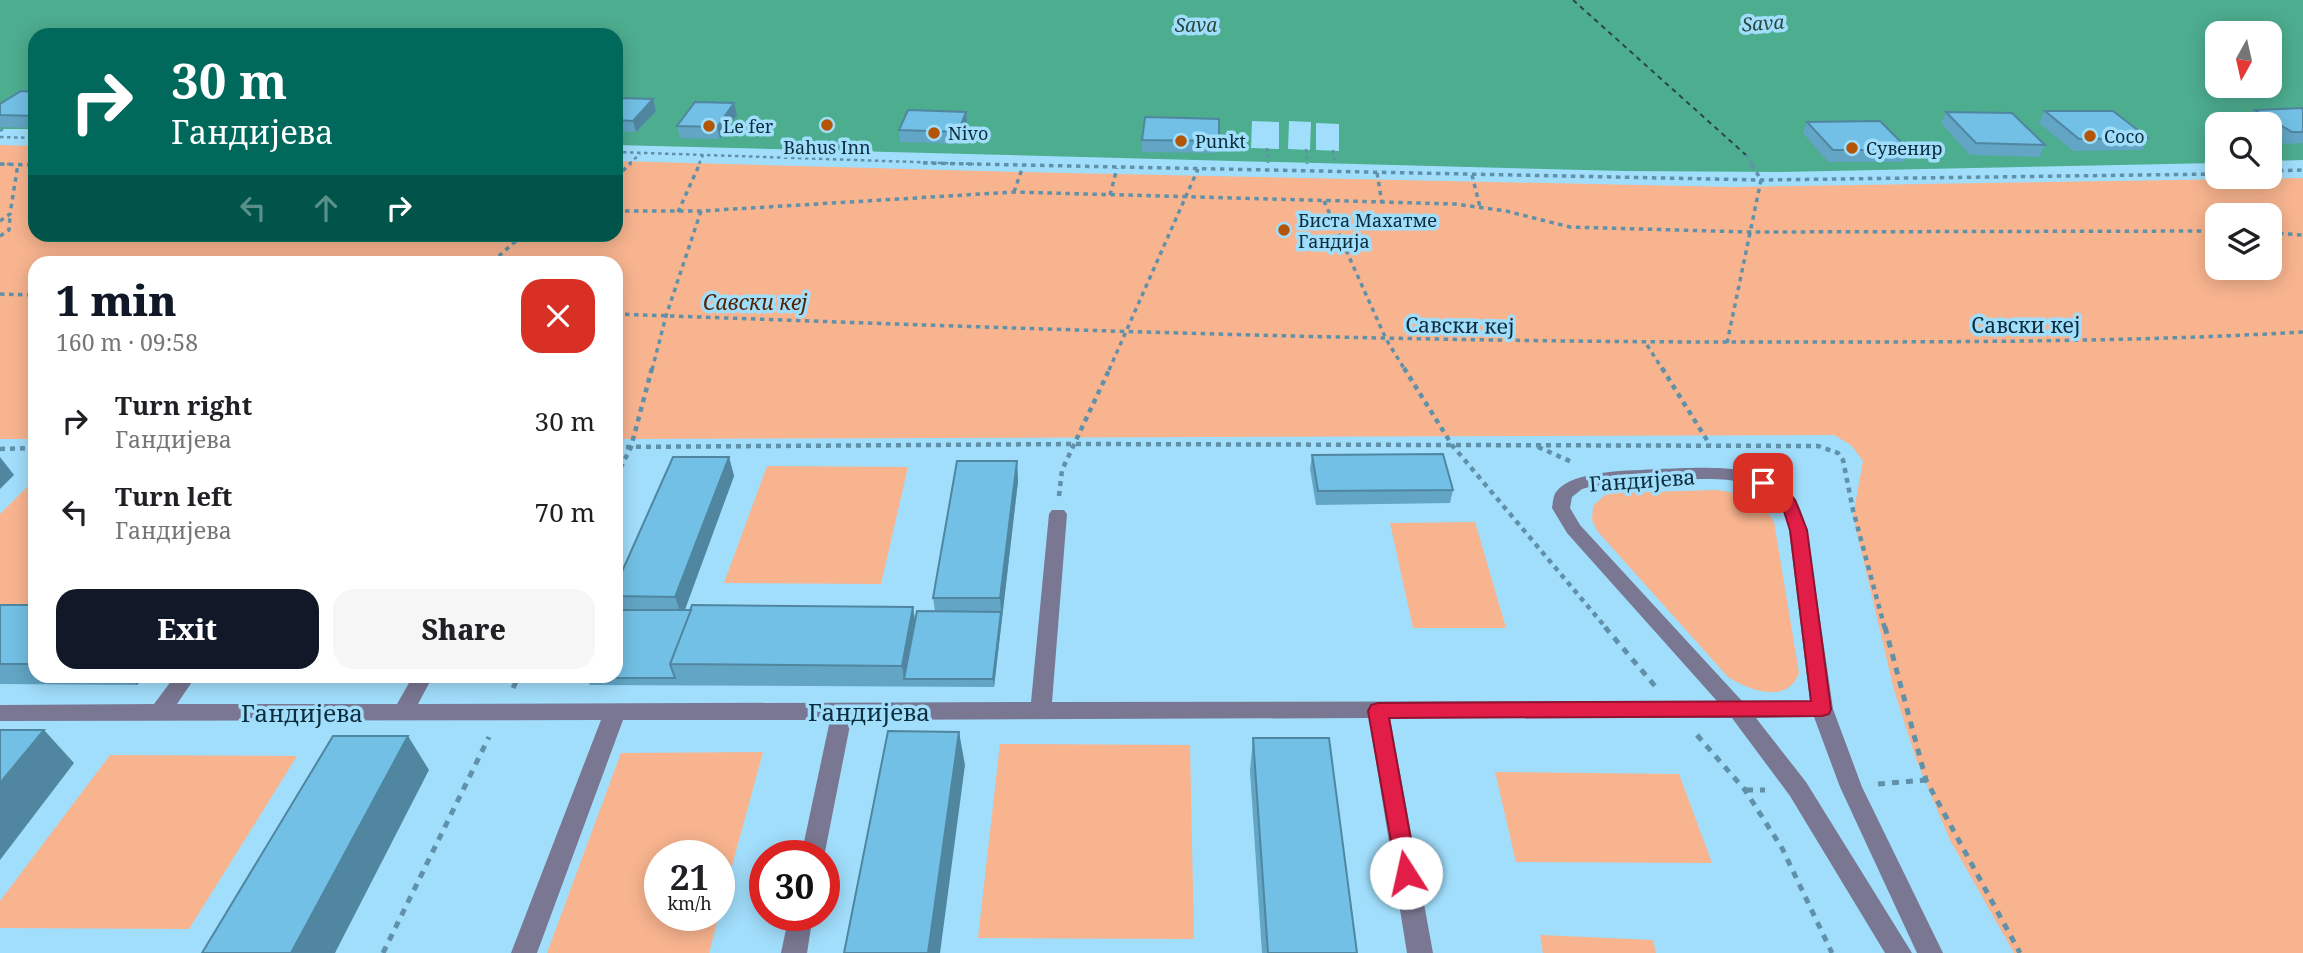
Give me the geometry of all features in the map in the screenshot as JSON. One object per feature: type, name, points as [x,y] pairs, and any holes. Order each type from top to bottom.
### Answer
[{"type":"street","name":"Гандијева","points":[[1899,953],[1798,789],[1738,710],[1573,529],[1561,508],[1563,495],[1579,483],[1609,478],[1737,476],[1763,483],[1778,491],[1789,503],[1798,530],[1822,709],[1851,787],[1930,953]]},
{"type":"street","points":[[1041,711],[1058,514]]},
{"type":"street","points":[[160,712],[181,683]]},
{"type":"street","points":[[403,712],[419,683]]},
{"type":"street","name":"Гандијева","points":[[0,713],[1822,709]]},
{"type":"street","points":[[1378,711],[1420,953]]},
{"type":"street","points":[[524,953],[615,712]]},
{"type":"street","points":[[816,840],[842,712]]},
{"type":"street","points":[[794,953],[798,931]]},
{"type":"path","points":[[0,131],[7,127]]},
{"type":"path","points":[[2,138],[28,138]]},
{"type":"path","points":[[1266,148],[1268,163]]},
{"type":"path","points":[[1306,149],[1307,164]]},
{"type":"path","points":[[1333,150],[1335,165]]},
{"type":"path","points":[[623,152],[1023,166],[1761,180],[2205,174]]},
{"type":"path","points":[[623,170],[640,153]]},
{"type":"path","points":[[677,212],[703,155]]},
{"type":"path","points":[[1727,343],[1761,180],[1746,155]]},
{"type":"path","points":[[0,164],[28,165]]},
{"type":"path","points":[[0,236],[9,230],[18,164]]},
{"type":"path","points":[[1014,192],[1023,166]]},
{"type":"path","points":[[1110,195],[1117,168]]},
{"type":"path","points":[[1058,514],[1062,470],[1198,169]]},
{"type":"path","points":[[2282,171],[2303,170]]},
{"type":"path","points":[[1377,173],[1382,203]]},
{"type":"path","points":[[1472,174],[1480,207]]},
{"type":"path","points":[[623,211],[701,211],[1014,192],[1480,207],[1570,227],[1749,232],[2205,231]]},
{"type":"path","points":[[623,447],[1452,444],[1386,339],[1324,201]]},
{"type":"path","points":[[623,463],[631,447],[666,316],[701,211]]},
{"type":"path","points":[[0,221],[10,214]]},
{"type":"path","points":[[2282,234],[2303,235]]},
{"type":"path","points":[[499,256],[515,242]]},
{"type":"path","points":[[0,294],[28,295]]},
{"type":"path","name":"Савски кеј","points":[[623,314],[1386,339],[1646,344],[2180,340],[2303,332]]},
{"type":"path","points":[[1646,344],[1710,445]]},
{"type":"path","points":[[0,449],[28,448]]},
{"type":"path","points":[[383,953],[516,683]]},
{"type":"green space","name":"Савски кеј","points":[[0,145],[28,146],[28,242],[623,242],[623,161],[1732,187],[2205,180],[2205,189],[2282,189],[2282,178],[2303,178],[2303,953],[2014,953],[1950,840],[1916,759],[1894,690],[1853,516],[1863,461],[1851,445],[1834,435],[623,439],[623,256],[28,256],[28,439],[0,439]]},
{"type":"green space","points":[[767,466],[908,467],[881,584],[724,583]]},
{"type":"green space","points":[[28,486],[28,604],[0,604],[0,514]]},
{"type":"green space","points":[[1716,490],[1750,499],[1764,508],[1774,522],[1799,673],[1793,683],[1777,692],[1757,690],[1728,677],[1598,532],[1592,520],[1593,506],[1605,495]]},
{"type":"green space","points":[[1475,522],[1506,628],[1413,628],[1390,523]]},
{"type":"green space","points":[[1000,744],[1190,745],[1194,939],[978,938]]},
{"type":"green space","points":[[763,752],[735,855],[735,840],[644,840],[644,931],[715,931],[709,953],[547,953],[621,753]]},
{"type":"green space","points":[[110,755],[297,756],[189,929],[0,928],[0,901]]},
{"type":"green space","points":[[1495,772],[1679,774],[1712,863],[1516,862]]},
{"type":"green space","points":[[1540,935],[1653,940],[1656,953],[1543,953]]},
{"type":"water","name":"Sava","points":[[0,0],[2303,0],[2303,160],[2282,161],[2282,112],[2205,112],[2205,163],[1780,172],[1625,171],[623,145],[623,28],[28,28],[28,129],[0,129]]},
{"type":"pier","points":[[1252,121],[1279,122],[1279,149],[1251,148]]},
{"type":"pier","points":[[1289,121],[1311,122],[1310,150],[1288,149]]},
{"type":"pier","points":[[1316,123],[1339,124],[1339,151],[1316,150]]},
{"type":"building","points":[[21,91],[28,92],[28,116],[0,115],[0,104]]},
{"type":"building","points":[[623,98],[653,99],[633,121],[623,120]]},
{"type":"building","points":[[695,102],[734,103],[717,127],[677,126]]},
{"type":"building","points":[[2303,108],[2303,132],[2292,132],[2282,126],[2282,112],[2255,110]]},
{"type":"building","points":[[908,110],[966,112],[958,132],[899,130]]},
{"type":"building","points":[[2045,111],[2113,111],[2148,138],[2079,139]]},
{"type":"building","points":[[1946,112],[2012,113],[2045,145],[1976,143]]},
{"type":"building","points":[[1145,117],[1219,119],[1219,141],[1142,140]]},
{"type":"building","points":[[1880,121],[1909,150],[1833,150],[1807,122]]},
{"type":"building","points":[[1443,454],[1453,490],[1318,491],[1312,455]]},
{"type":"building","points":[[673,457],[729,457],[675,597],[623,596],[623,569]]},
{"type":"building","points":[[957,461],[1017,461],[1000,598],[933,598]]},
{"type":"building","points":[[0,605],[28,605],[28,664],[0,664]]},
{"type":"building","points":[[692,605],[913,607],[902,666],[670,664]]},
{"type":"building","points":[[623,610],[691,610],[670,664],[675,678],[623,678]]},
{"type":"building","points":[[917,611],[1001,612],[993,679],[904,679]]},
{"type":"building","points":[[0,730],[44,730],[0,783]]},
{"type":"building","points":[[888,731],[959,732],[928,953],[844,953]]},
{"type":"building","points":[[333,736],[408,736],[291,953],[202,953]]},
{"type":"building","points":[[1253,738],[1329,738],[1357,953],[1268,953]]},
{"type":"ferry route","points":[[1573,0],[1746,155]]},
{"type":"place","name":"Bahus Inn","points":[[827,125]]},
{"type":"place","name":"Le fer","points":[[709,126]]},
{"type":"place","name":"Nivo","points":[[934,133]]},
{"type":"place","name":"Coco","points":[[2090,136]]},
{"type":"place","name":"Punkt","points":[[1181,141]]},
{"type":"place","name":"Сувенир","points":[[1852,148]]},
{"type":"place","name":"Биста Махатме Гандија","points":[[1284,230]]},
{"type":"route","points":[[1406,873],[1378,711],[1822,709],[1798,530],[1789,503],[1778,491],[1763,483]]}]
